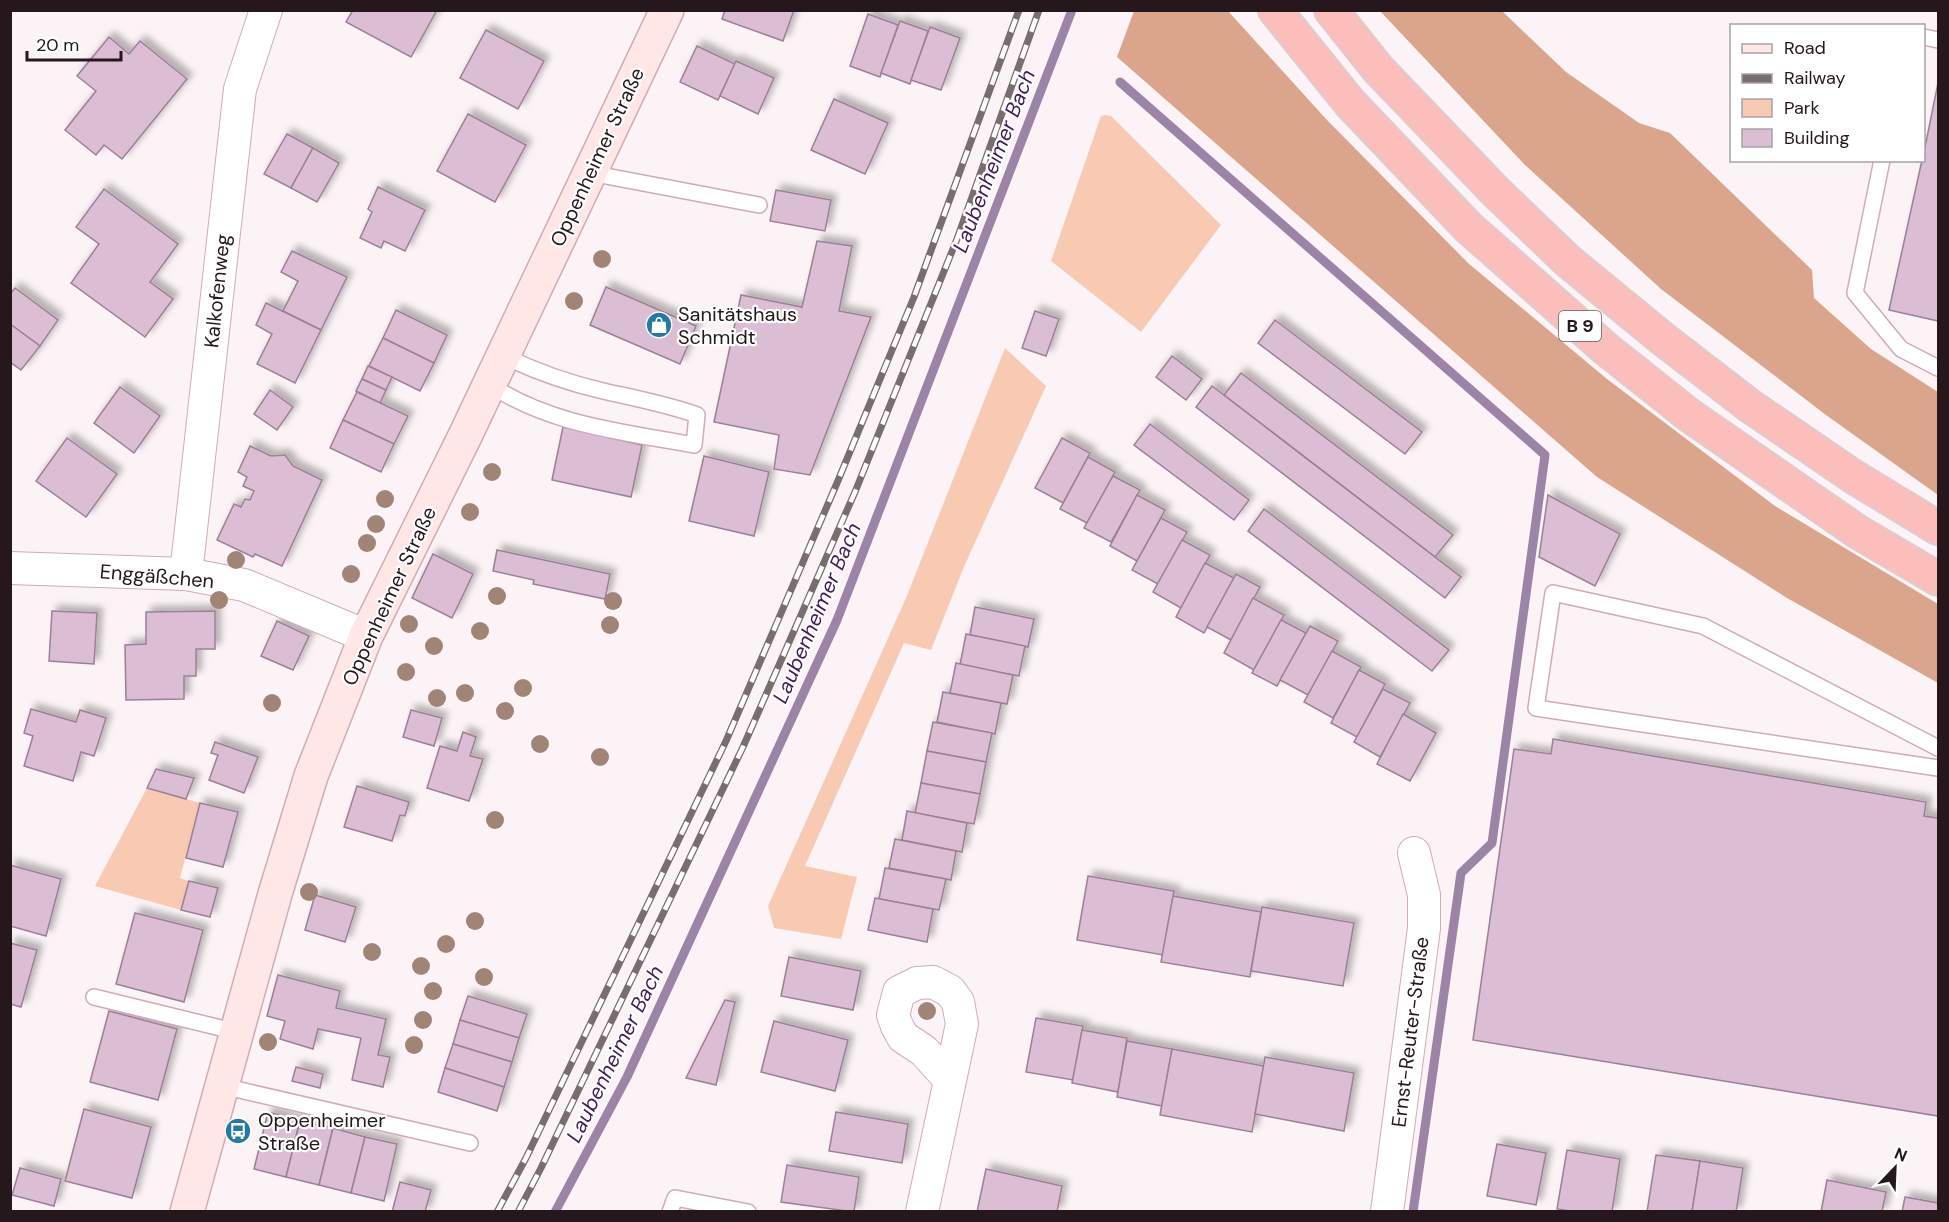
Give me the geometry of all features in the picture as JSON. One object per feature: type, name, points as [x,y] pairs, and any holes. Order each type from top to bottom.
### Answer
[{"type":"highway","name":"B 9","points":[[1275,10],[1350,103],[1468,227],[1606,349],[1689,416],[1858,532],[1938,579]]},
{"type":"highway","name":"B 9","points":[[1331,10],[1378,69],[1496,192],[1568,261],[1663,339],[1750,406],[1854,477],[1938,528]]},
{"type":"main road","name":"Oppenheimer Straße","points":[[187,1212],[275,894],[311,776],[366,636],[667,10]]},
{"type":"street","name":"Kalkofenweg","points":[[186,574],[240,89],[266,10]]},
{"type":"street","name":"Enggäßchen","points":[[10,568],[186,574],[244,585],[366,636]]},
{"type":"street","name":"Ernst-Reuter-Straße","points":[[1387,1212],[1424,928],[1424,896],[1414,854]]},
{"type":"street","points":[[922,1212],[950,1080]]},
{"type":"lane","points":[[1882,162],[1855,292],[1901,349],[1938,368]]},
{"type":"lane","points":[[590,173],[759,205]]},
{"type":"lane","points":[[489,384],[508,398],[545,414],[595,427],[694,445],[697,415],[550,375],[502,355]]},
{"type":"lane","points":[[1938,748],[1703,626],[1553,593],[1536,708],[1938,768]]},
{"type":"lane","points":[[94,997],[237,1032]]},
{"type":"lane","points":[[222,1086],[470,1143]]},
{"type":"lane","points":[[670,1212],[675,1198],[748,1212]]},
{"type":"green space","points":[[1101,116],[1111,116],[1221,225],[1141,332],[1051,261]]},
{"type":"green space","points":[[1005,348],[1046,386],[963,569],[931,650],[904,643],[805,866],[857,877],[841,939],[774,928],[768,906],[906,598]]},
{"type":"green space","points":[[147,788],[200,803],[180,878],[189,881],[181,910],[95,886]]},
{"type":"shaded area","points":[[1134,11],[1228,11],[1327,120],[1468,263],[1607,379],[1775,506],[1938,604],[1938,683],[1787,598],[1597,477],[1117,57]]},
{"type":"shaded area","points":[[1380,11],[1502,11],[1566,72],[1639,123],[1670,133],[1812,270],[1814,298],[1871,349],[1938,392],[1938,495],[1826,415],[1661,289],[1525,165]]},
{"type":"building","points":[[353,10],[437,10],[411,57],[346,22]]},
{"type":"building","points":[[725,10],[794,10],[783,41],[722,19]]},
{"type":"building","points":[[868,14],[898,25],[880,77],[850,66]]},
{"type":"building","points":[[900,21],[928,31],[910,84],[881,73]]},
{"type":"building","points":[[930,27],[960,38],[941,90],[911,80]]},
{"type":"building","points":[[486,30],[544,61],[518,109],[460,78]]},
{"type":"building","points":[[109,37],[129,54],[140,41],[187,79],[122,159],[104,145],[96,155],[65,130],[96,91],[77,76]]},
{"type":"building","points":[[697,46],[735,64],[718,100],[680,82]]},
{"type":"building","points":[[736,61],[774,78],[758,114],[720,96]]},
{"type":"building","points":[[1938,83],[1938,321],[1889,310],[1922,162],[1925,162],[1925,147]]},
{"type":"building","points":[[834,99],[888,123],[865,174],[811,150]]},
{"type":"building","points":[[468,114],[526,145],[495,202],[437,171]]},
{"type":"building","points":[[287,134],[313,148],[291,188],[264,174]]},
{"type":"building","points":[[313,148],[339,163],[317,202],[291,188]]},
{"type":"building","points":[[378,187],[425,210],[405,251],[384,241],[381,248],[360,238],[372,212],[368,209]]},
{"type":"building","points":[[104,189],[178,244],[150,282],[173,299],[145,337],[71,283],[99,244],[76,227]]},
{"type":"building","points":[[776,190],[831,200],[825,231],[770,221]]},
{"type":"building","points":[[817,241],[852,246],[839,311],[871,317],[810,475],[774,469],[779,435],[714,422],[741,295],[802,307]]},
{"type":"building","points":[[292,251],[347,277],[321,330],[283,311],[298,281],[281,272]]},
{"type":"building","points":[[606,287],[696,326],[680,364],[590,325]]},
{"type":"building","points":[[15,288],[58,320],[40,346],[10,324],[10,294]]},
{"type":"building","points":[[266,303],[321,330],[295,383],[257,364],[272,334],[256,325]]},
{"type":"building","points":[[396,310],[447,335],[434,363],[383,338]]},
{"type":"building","points":[[1035,311],[1059,319],[1046,356],[1022,348]]},
{"type":"building","points":[[1275,320],[1422,432],[1405,454],[1258,343]]},
{"type":"building","points":[[10,324],[40,346],[21,370],[10,362]]},
{"type":"building","points":[[383,338],[434,363],[420,391],[369,366]]},
{"type":"building","points":[[1172,356],[1202,379],[1186,400],[1156,377]]},
{"type":"building","points":[[368,366],[392,377],[386,390],[362,379]]},
{"type":"building","points":[[1241,373],[1453,535],[1435,557],[1224,395]]},
{"type":"building","points":[[362,379],[386,390],[380,403],[356,391]]},
{"type":"building","points":[[1212,386],[1461,577],[1445,598],[1196,407]]},
{"type":"building","points":[[120,387],[160,416],[134,453],[94,423]]},
{"type":"building","points":[[270,390],[293,407],[277,430],[254,414]]},
{"type":"building","points":[[357,392],[408,416],[394,444],[343,420]]},
{"type":"building","points":[[343,420],[394,444],[381,472],[330,448]]},
{"type":"building","points":[[1150,424],[1249,500],[1234,520],[1134,445]]},
{"type":"building","points":[[563,427],[642,445],[631,497],[552,480]]},
{"type":"building","points":[[67,438],[117,474],[86,517],[36,481]]},
{"type":"building","points":[[1062,438],[1090,453],[1063,503],[1035,488]]},
{"type":"building","points":[[250,446],[271,456],[285,455],[293,466],[322,480],[282,566],[255,554],[253,557],[217,540],[234,504],[241,507],[245,499],[250,500],[254,491],[243,486],[247,477],[238,472]]},
{"type":"building","points":[[704,456],[769,472],[754,536],[689,521]]},
{"type":"building","points":[[1088,457],[1115,472],[1087,523],[1060,509]]},
{"type":"building","points":[[1113,476],[1140,490],[1111,542],[1084,528]]},
{"type":"building","points":[[1137,495],[1165,510],[1137,561],[1110,546]]},
{"type":"building","points":[[1548,495],[1620,534],[1595,586],[1539,557]]},
{"type":"building","points":[[1264,509],[1449,650],[1432,671],[1248,531]]},
{"type":"building","points":[[1161,518],[1187,532],[1158,584],[1132,570]]},
{"type":"building","points":[[1182,540],[1210,555],[1181,608],[1153,592]]},
{"type":"building","points":[[497,550],[610,574],[605,599],[533,584],[534,580],[493,571]]},
{"type":"building","points":[[433,554],[473,574],[452,618],[412,598]]},
{"type":"building","points":[[1205,563],[1234,578],[1204,633],[1176,617]]},
{"type":"building","points":[[1236,574],[1260,587],[1231,640],[1207,627]]},
{"type":"building","points":[[1253,598],[1284,615],[1254,670],[1224,653]]},
{"type":"building","points":[[975,607],[1034,619],[1028,647],[970,635]]},
{"type":"building","points":[[52,611],[97,613],[94,664],[49,661]]},
{"type":"building","points":[[215,611],[215,649],[196,649],[196,676],[184,676],[184,699],[126,700],[125,645],[146,644],[146,612]]},
{"type":"building","points":[[1281,620],[1306,633],[1277,686],[1252,673]]},
{"type":"building","points":[[277,621],[309,636],[293,670],[261,656]]},
{"type":"building","points":[[1310,626],[1338,641],[1308,695],[1280,680]]},
{"type":"building","points":[[966,634],[1025,646],[1019,676],[960,665]]},
{"type":"building","points":[[1332,651],[1361,667],[1333,718],[1304,702]]},
{"type":"building","points":[[956,663],[1013,675],[1007,704],[950,693]]},
{"type":"building","points":[[1359,670],[1385,684],[1357,737],[1331,723]]},
{"type":"building","points":[[1383,689],[1410,703],[1380,757],[1354,742]]},
{"type":"building","points":[[943,692],[1001,703],[995,734],[937,722]]},
{"type":"building","points":[[31,709],[76,722],[80,710],[106,718],[94,756],[81,752],[73,781],[24,766],[33,736],[24,733]]},
{"type":"building","points":[[411,710],[442,718],[434,746],[403,737]]},
{"type":"building","points":[[1403,714],[1436,733],[1410,781],[1377,764]]},
{"type":"building","points":[[933,722],[992,733],[986,762],[927,751]]},
{"type":"building","points":[[463,732],[476,737],[470,756],[483,759],[469,801],[427,788],[440,746],[457,751]]},
{"type":"building","points":[[1553,739],[1926,802],[1924,816],[1938,818],[1938,1116],[1473,1040],[1514,749],[1551,754]]},
{"type":"building","points":[[215,742],[258,757],[244,793],[209,780],[218,755],[211,753]]},
{"type":"building","points":[[927,751],[986,762],[980,794],[921,783]]},
{"type":"building","points":[[156,769],[194,778],[186,799],[147,788]]},
{"type":"building","points":[[921,783],[980,794],[974,824],[915,813]]},
{"type":"building","points":[[357,786],[409,802],[405,816],[400,815],[392,841],[344,827]]},
{"type":"building","points":[[200,803],[238,812],[223,867],[186,858]]},
{"type":"building","points":[[907,811],[967,823],[962,852],[902,840]]},
{"type":"building","points":[[895,839],[956,851],[951,880],[889,868]]},
{"type":"building","points":[[10,865],[61,879],[46,936],[10,926]]},
{"type":"building","points":[[885,868],[946,879],[939,910],[879,899]]},
{"type":"building","points":[[1088,876],[1174,891],[1163,955],[1077,940]]},
{"type":"building","points":[[189,881],[218,888],[210,917],[181,910]]},
{"type":"building","points":[[315,895],[356,907],[345,942],[305,930]]},
{"type":"building","points":[[1173,896],[1261,912],[1250,977],[1161,962]]},
{"type":"building","points":[[875,898],[933,909],[927,942],[868,930]]},
{"type":"building","points":[[1262,907],[1354,923],[1343,986],[1251,971]]},
{"type":"building","points":[[135,913],[203,930],[184,1002],[116,984]]},
{"type":"building","points":[[10,943],[37,950],[21,1007],[10,1004]]},
{"type":"building","points":[[789,957],[861,971],[853,1010],[781,996]]},
{"type":"building","points":[[278,975],[340,991],[336,1008],[386,1019],[378,1055],[390,1057],[383,1087],[352,1080],[361,1038],[318,1029],[313,1049],[280,1039],[285,1021],[267,1016]]},
{"type":"building","points":[[468,996],[527,1014],[519,1038],[460,1020]]},
{"type":"building","points":[[725,1000],[735,1002],[716,1085],[686,1078]]},
{"type":"building","points":[[109,1011],[177,1029],[158,1100],[90,1082]]},
{"type":"building","points":[[1036,1018],[1083,1026],[1073,1080],[1026,1072]]},
{"type":"building","points":[[460,1020],[519,1038],[512,1062],[453,1044]]},
{"type":"building","points":[[774,1021],[848,1040],[835,1091],[761,1072]]},
{"type":"building","points":[[1082,1030],[1127,1038],[1118,1092],[1072,1083]]},
{"type":"building","points":[[1127,1041],[1172,1049],[1162,1106],[1117,1097]]},
{"type":"building","points":[[453,1044],[512,1062],[504,1087],[445,1068]]},
{"type":"building","points":[[1172,1049],[1264,1066],[1252,1132],[1160,1115]]},
{"type":"building","points":[[1265,1057],[1354,1073],[1344,1131],[1255,1114]]},
{"type":"building","points":[[296,1067],[323,1074],[320,1088],[292,1081]]},
{"type":"building","points":[[445,1068],[504,1087],[497,1111],[438,1092]]},
{"type":"building","points":[[84,1109],[151,1127],[132,1198],[65,1181]]},
{"type":"building","points":[[268,1112],[300,1121],[286,1177],[254,1169]]},
{"type":"building","points":[[836,1112],[908,1124],[902,1163],[829,1151]]},
{"type":"building","points":[[300,1121],[333,1128],[319,1185],[286,1177]]},
{"type":"building","points":[[333,1128],[365,1137],[351,1193],[319,1185]]},
{"type":"building","points":[[365,1137],[397,1144],[384,1201],[351,1193]]},
{"type":"building","points":[[1497,1144],[1546,1153],[1536,1205],[1487,1196]]},
{"type":"building","points":[[1567,1150],[1620,1159],[1612,1212],[1576,1212],[1557,1209]]},
{"type":"building","points":[[1656,1155],[1700,1161],[1692,1212],[1647,1212]]},
{"type":"building","points":[[1700,1161],[1743,1168],[1736,1212],[1692,1212]]},
{"type":"building","points":[[787,1165],[859,1177],[854,1212],[781,1202]]},
{"type":"building","points":[[20,1168],[61,1179],[54,1206],[12,1195]]},
{"type":"building","points":[[986,1169],[1062,1186],[1057,1212],[977,1212]]},
{"type":"building","points":[[1827,1180],[1886,1192],[1882,1212],[1821,1212]]},
{"type":"building","points":[[400,1182],[431,1190],[425,1212],[392,1212]]},
{"type":"building","points":[[1905,1197],[1938,1203],[1938,1212],[1902,1212]]},
{"type":"waterway","name":"Laubenheimer Bach","points":[[555,1212],[627,1077],[837,620],[1072,10]]},
{"type":"waterway","points":[[1120,82],[1545,455],[1492,843],[1461,873],[1413,1212]]},
{"type":"railway","points":[[497,1212],[526,1158],[726,741],[914,297],[1019,10]]},
{"type":"railway","points":[[518,1212],[743,747],[855,492],[957,239],[1039,10]]},
{"type":"place","name":"Sanitätshaus Schmidt","points":[[659,325]]},
{"type":"place","name":"Oppenheimer Straße","points":[[238,1131]]}]
